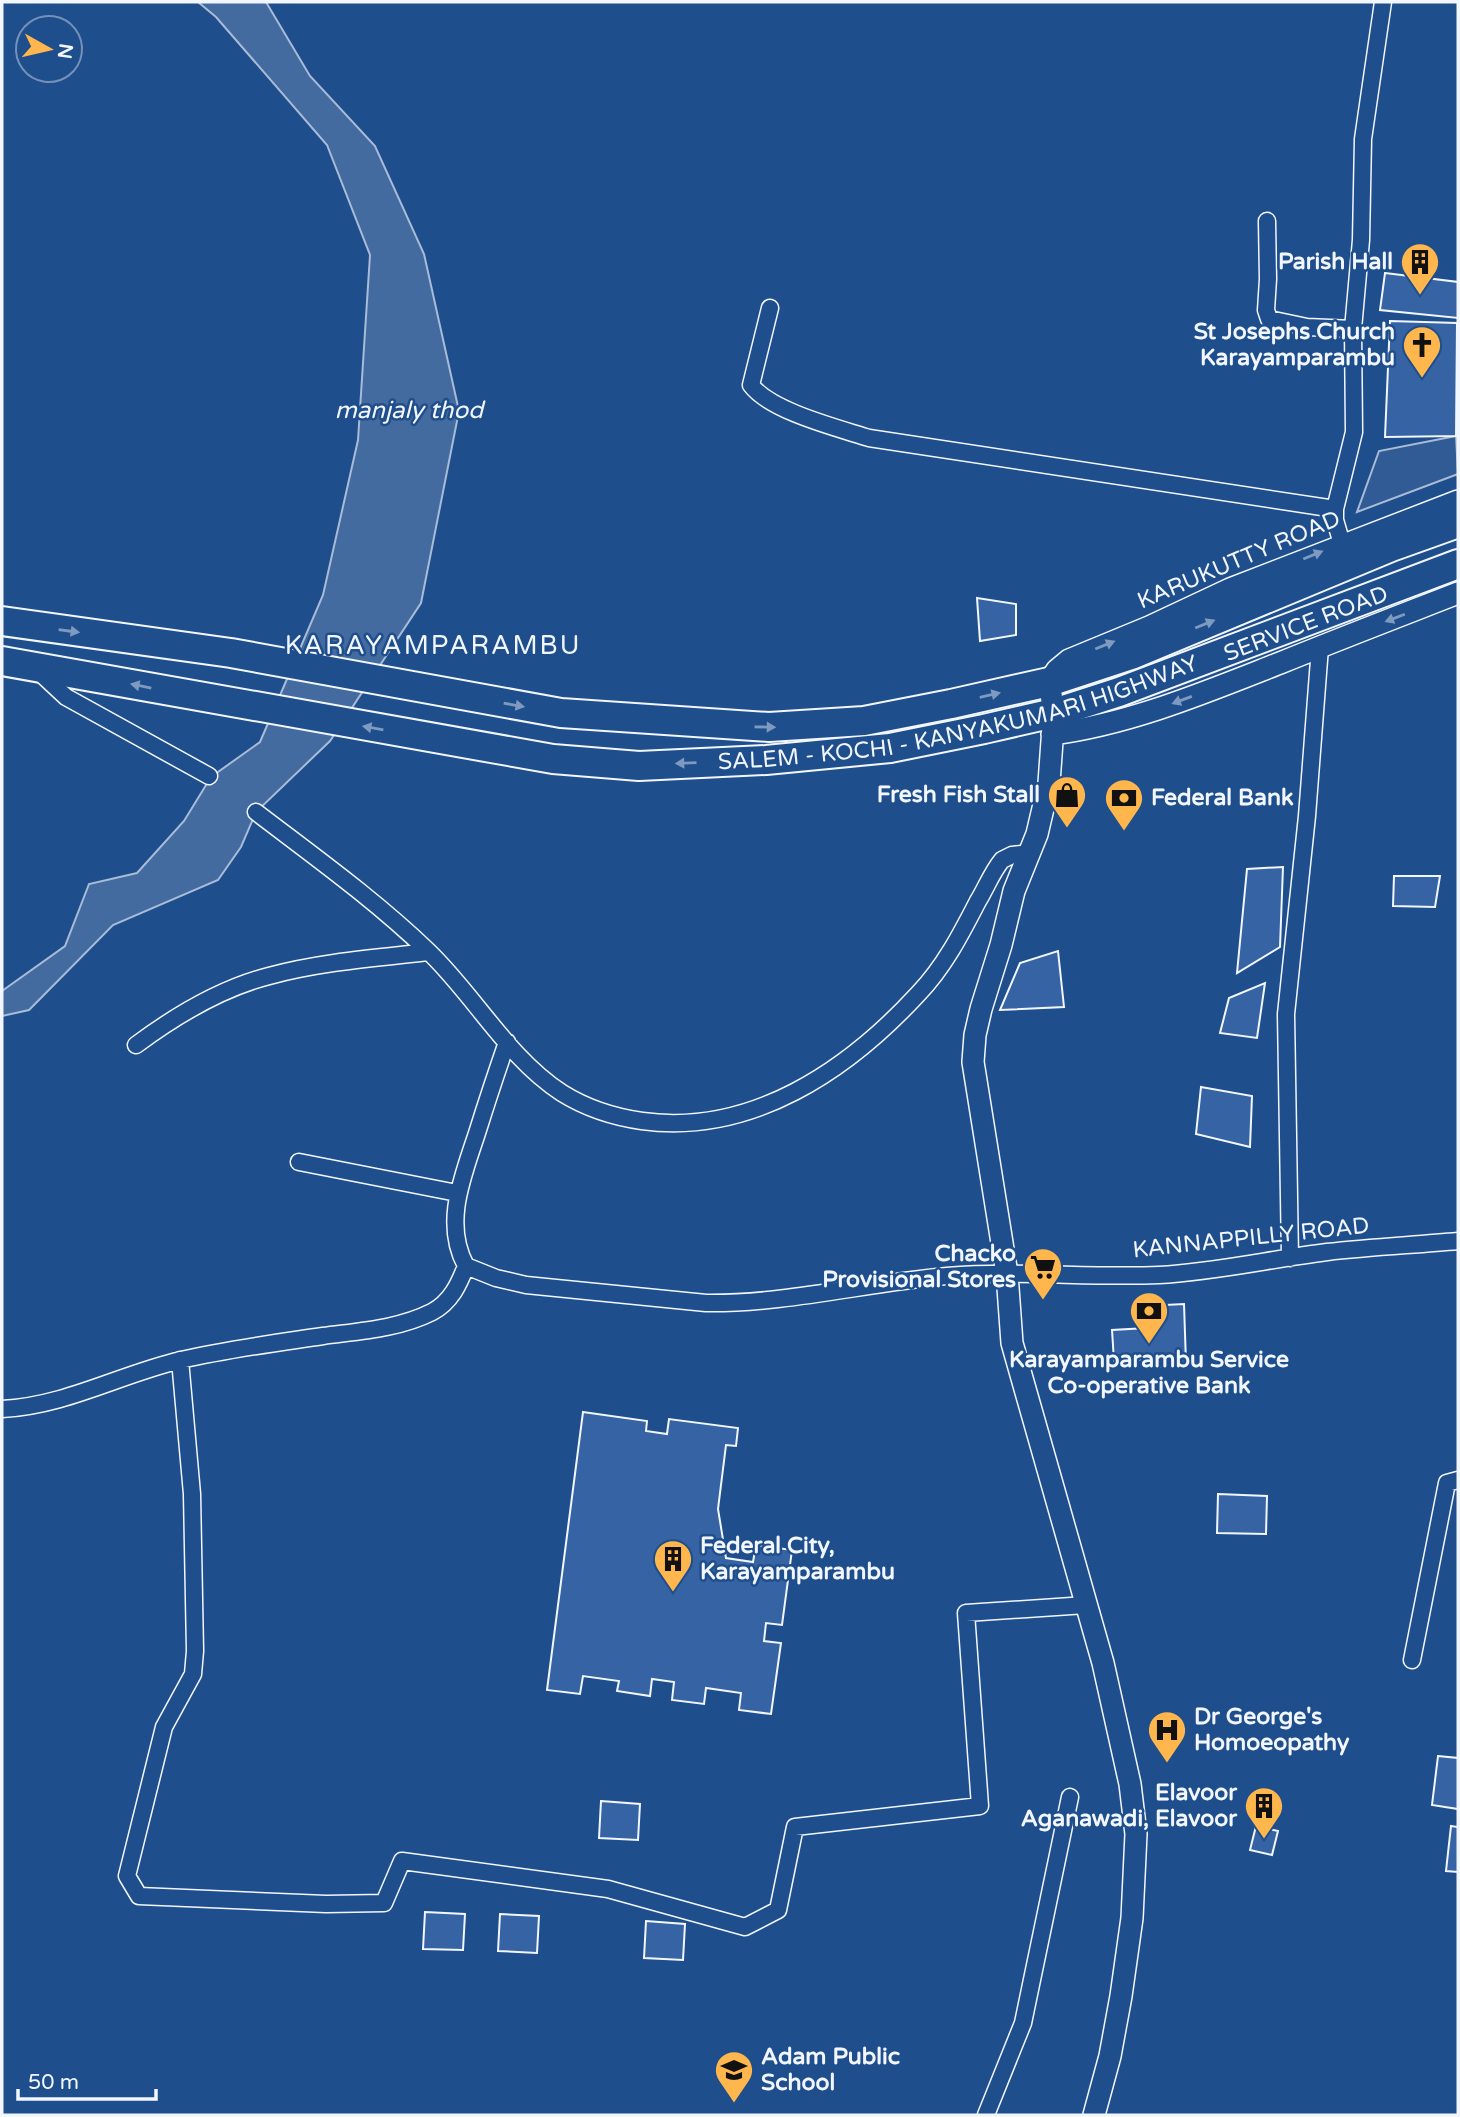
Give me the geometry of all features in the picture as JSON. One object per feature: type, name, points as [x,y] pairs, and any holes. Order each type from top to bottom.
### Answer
[{"type":"highway","name":"SALEM - KOCHI - KANYAKUMARI HIGHWAY","points":[[2,621],[231,653],[561,713],[769,727],[864,721],[1049,682],[1131,655],[1391,547],[1458,523]]},
{"type":"highway","name":"SALEM - KOCHI - KANYAKUMARI HIGHWAY","points":[[31,664],[208,699],[553,760],[639,766],[766,760],[890,748],[1053,724],[1202,662],[1458,564]]},
{"type":"highway","points":[[2,661],[31,664]]},
{"type":"street","points":[[1342,544],[1335,520],[1335,509],[1354,432],[1353,329],[1361,240],[1363,139],[1382,2]]},
{"type":"street","points":[[1267,221],[1266,310],[1269,319],[1307,327],[1353,329]]},
{"type":"street","points":[[770,308],[751,386],[757,394],[795,413],[869,438],[1335,509]]},
{"type":"street","name":"KARUKUTTY ROAD","points":[[1049,682],[1057,670],[1069,660],[1230,589],[1458,501]]},
{"type":"street","name":"SERVICE ROAD","points":[[1053,724],[1084,730],[1159,708],[1458,593]]},
{"type":"street","points":[[1290,1258],[1286,1014],[1307,816],[1320,647]]},
{"type":"street","points":[[31,664],[66,697],[209,776]]},
{"type":"street","points":[[1049,682],[1053,724],[1049,783],[1031,853],[1014,891],[981,1009],[973,1062],[1007,1274],[1012,1343],[1103,1663],[1130,1784],[1136,1833],[1132,1918],[1121,1996],[1110,2056],[1094,2115]]},
{"type":"street","points":[[256,812],[371,900],[429,952],[507,1042],[533,1069],[562,1093],[594,1109],[630,1119],[672,1123],[711,1120],[772,1103],[830,1073],[902,1012],[921,992],[954,946],[998,865],[1006,857],[1031,853]]},
{"type":"street","points":[[136,1045],[185,1013],[247,983],[269,976],[325,965],[429,952]]},
{"type":"street","points":[[2,1409],[50,1402],[180,1360],[391,1327],[441,1306],[458,1287],[466,1266],[457,1243],[457,1193],[507,1042]]},
{"type":"street","points":[[299,1162],[457,1193]]},
{"type":"street","name":"KANNAPPILLY ROAD","points":[[466,1266],[496,1278],[526,1285],[706,1303],[763,1302],[897,1281],[1007,1274],[1159,1275],[1458,1241]]},
{"type":"street","points":[[180,1360],[192,1494],[195,1651],[193,1674],[164,1727],[127,1876],[139,1896],[326,1904],[384,1903],[402,1861],[608,1889],[745,1927],[778,1910],[794,1827],[980,1807],[966,1613],[1086,1605]]},
{"type":"street","points":[[1412,1660],[1447,1483],[1458,1480]]},
{"type":"street","points":[[986,2115],[1023,2023],[1070,1797]]},
{"type":"shaded area","points":[[1456,436],[1458,474],[1357,512],[1379,451]]},
{"type":"water","name":"manjaly thod","points":[[198,2],[266,2],[310,76],[375,146],[424,254],[459,411],[421,603],[330,741],[256,812],[241,847],[218,880],[113,925],[29,1010],[2,1016],[2,991],[65,946],[89,884],[137,873],[184,821],[211,777],[260,742],[323,595],[358,440],[370,255],[327,145],[216,17]]},
{"type":"building","name":"Parish Hall","points":[[1385,273],[1458,282],[1458,318],[1380,310]]},
{"type":"building","name":"St Josephs Church Karayamparambu","points":[[1390,321],[1457,323],[1456,436],[1385,437]]},
{"type":"building","points":[[977,598],[1016,604],[1016,635],[980,641]]},
{"type":"building","points":[[1283,867],[1280,947],[1237,973],[1247,869]]},
{"type":"building","points":[[1394,876],[1440,876],[1435,907],[1393,906]]},
{"type":"building","points":[[1058,951],[1064,1007],[1000,1010],[1020,963]]},
{"type":"building","points":[[1265,983],[1257,1038],[1220,1033],[1229,998]]},
{"type":"building","points":[[1201,1087],[1252,1096],[1250,1147],[1196,1134]]},
{"type":"building","name":"Karayamparambu Service Co-operative Bank","points":[[1184,1304],[1186,1363],[1149,1368],[1149,1359],[1114,1361],[1112,1330],[1147,1328],[1145,1306]]},
{"type":"building","name":"Federal City, Karayamparambu","points":[[583,1412],[647,1421],[646,1431],[667,1434],[669,1419],[738,1428],[736,1446],[726,1445],[718,1509],[726,1558],[753,1562],[756,1545],[792,1550],[782,1625],[766,1623],[764,1641],[781,1643],[771,1714],[739,1710],[741,1693],[706,1688],[704,1704],[672,1700],[674,1682],[652,1679],[650,1696],[617,1691],[619,1681],[583,1676],[580,1694],[547,1690]]},
{"type":"building","points":[[1218,1494],[1267,1496],[1266,1534],[1217,1533]]},
{"type":"building","points":[[1438,1756],[1458,1758],[1458,1809],[1432,1805]]},
{"type":"building","points":[[601,1801],[640,1804],[638,1840],[599,1838]]},
{"type":"building","name":"Elavoor Aganawadi, Elavoor","points":[[1256,1826],[1278,1831],[1272,1855],[1250,1850]]},
{"type":"building","points":[[1451,1826],[1458,1827],[1458,1872],[1446,1871]]},
{"type":"building","points":[[425,1912],[465,1914],[463,1950],[423,1949]]},
{"type":"building","points":[[500,1914],[539,1916],[537,1953],[498,1951]]},
{"type":"building","points":[[646,1921],[685,1924],[683,1960],[644,1958]]},
{"type":"place","name":"Parish Hall","points":[[1420,296]]},
{"type":"place","name":"St Josephs Church Karayamparambu","points":[[1422,379]]},
{"type":"place","name":"Fresh Fish Stall","points":[[1067,829]]},
{"type":"place","name":"Federal Bank","points":[[1124,832]]},
{"type":"place","name":"Chacko Provisional Stores","points":[[1043,1301]]},
{"type":"place","name":"Karayamparambu Service Co-operative Bank","points":[[1149,1345]]},
{"type":"place","name":"Federal City, Karayamparambu","points":[[673,1593]]},
{"type":"place","name":"Dr George's Homoeopathy","points":[[1167,1764]]},
{"type":"place","name":"Elavoor Aganawadi, Elavoor","points":[[1264,1840]]},
{"type":"place","name":"Adam Public School","points":[[734,2104]]},
{"type":"district","name":"KARAYAMPARAMBU","points":[[433,645]]}]
